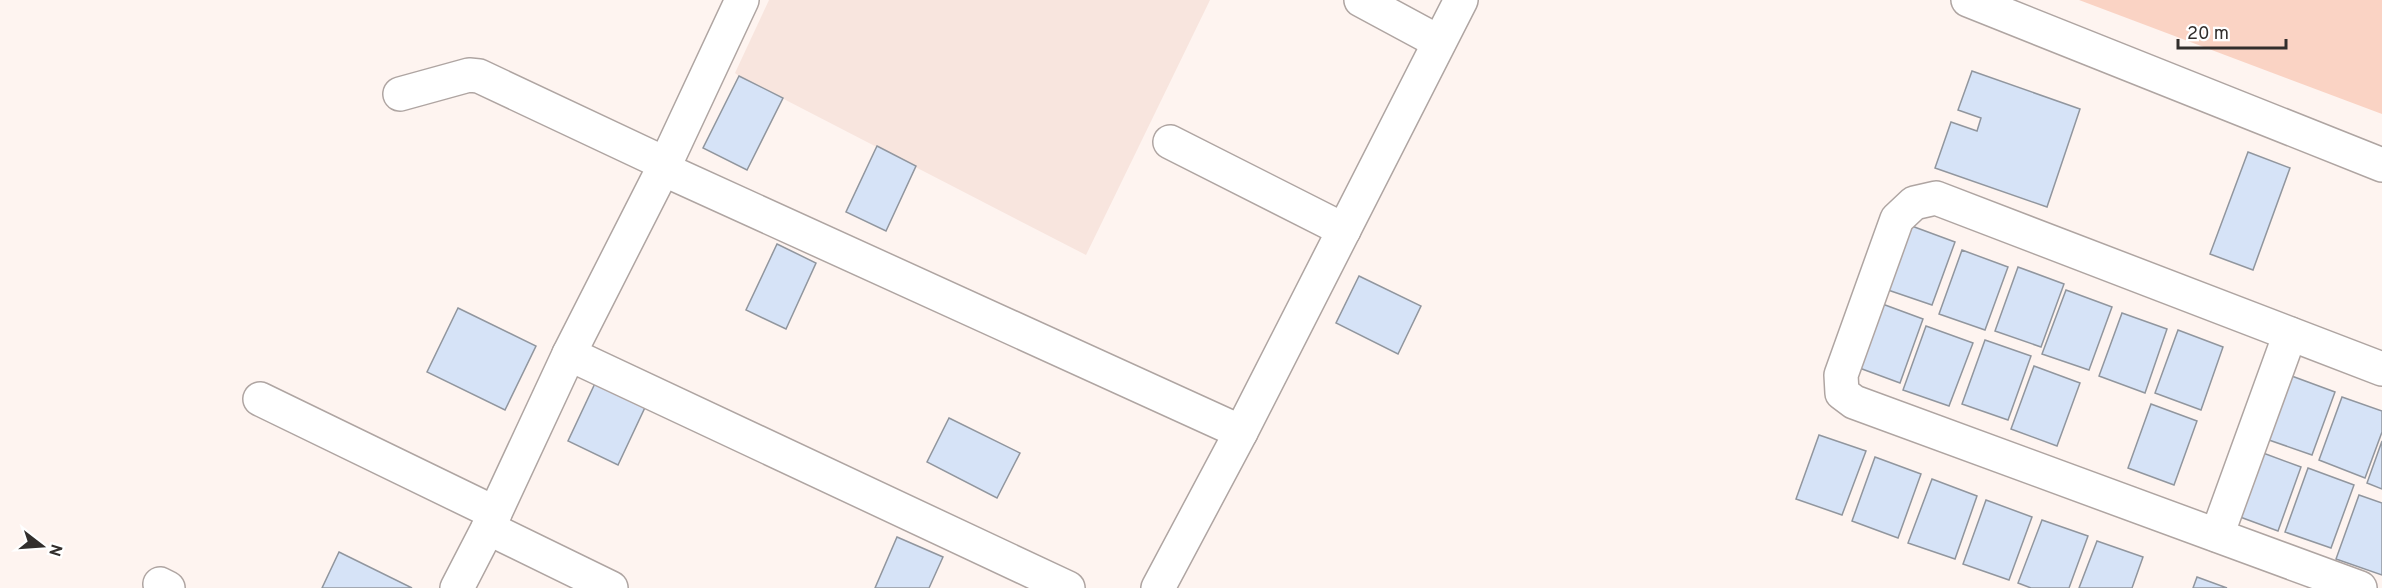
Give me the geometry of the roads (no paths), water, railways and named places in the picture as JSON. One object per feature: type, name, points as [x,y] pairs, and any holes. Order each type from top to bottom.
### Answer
[{"type":"street","points":[[457,588],[492,520],[569,354],[664,166],[742,0]]},
{"type":"street","points":[[1361,0],[1439,42]]},
{"type":"street","points":[[1158,588],[1241,432],[1461,0]]},
{"type":"street","points":[[1968,0],[2382,165]]},
{"type":"street","points":[[400,94],[469,75],[479,76],[664,166],[1241,432]]},
{"type":"street","points":[[1170,142],[1344,230]]},
{"type":"street","points":[[2360,588],[1854,402],[1842,393],[1841,375],[1897,219],[1914,203],[1936,198],[2382,369]]},
{"type":"street","points":[[2217,536],[2290,334]]},
{"type":"street","points":[[569,354],[1068,588]]},
{"type":"street","points":[[260,399],[492,520],[611,588]]}]
